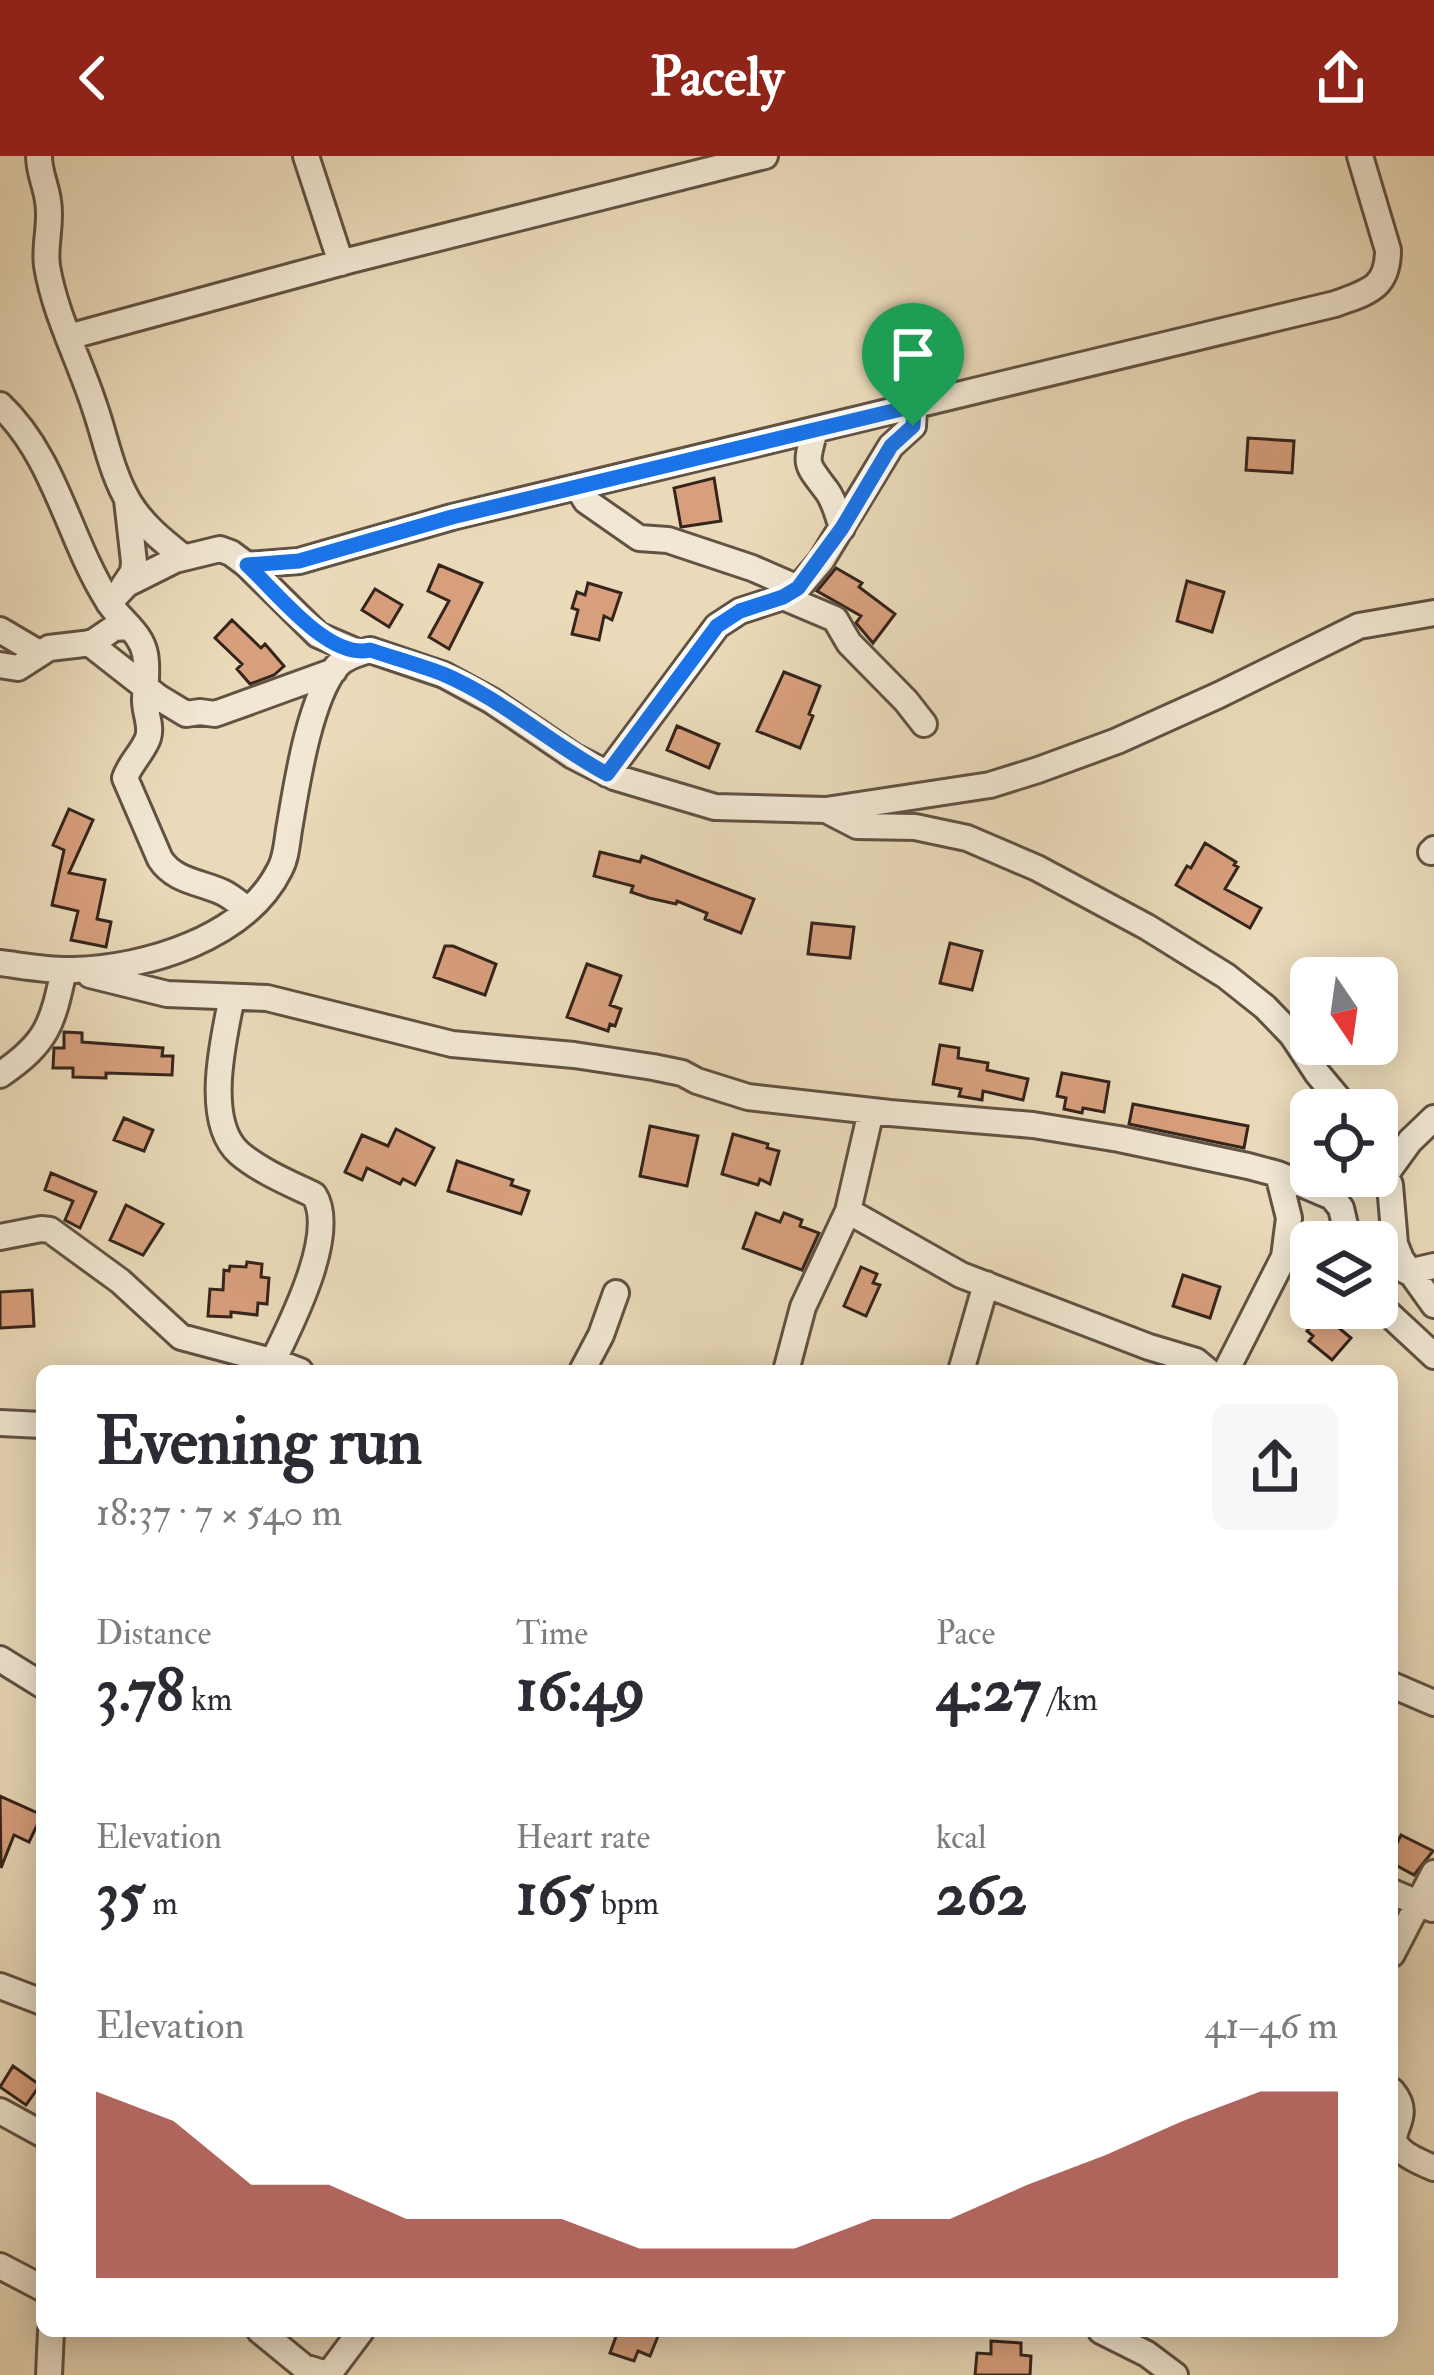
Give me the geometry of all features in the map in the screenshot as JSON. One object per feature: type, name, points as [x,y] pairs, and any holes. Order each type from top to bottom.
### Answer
[{"type":"street","points":[[39,156],[48,196],[48,273],[110,460],[126,498],[155,535],[183,557]]},
{"type":"street","points":[[306,156],[341,262]]},
{"type":"street","points":[[68,337],[341,262],[765,156]]},
{"type":"street","points":[[247,565],[299,561],[452,517],[1336,304],[1376,287],[1386,273],[1388,250],[1360,156]]},
{"type":"street","points":[[0,405],[38,454],[75,538],[116,595],[146,655],[150,734],[125,778],[160,859],[177,876],[225,893],[248,910]]},
{"type":"street","points":[[607,774],[717,626],[740,611],[790,593],[842,528],[891,446],[913,426],[914,406]]},
{"type":"street","points":[[815,430],[808,467],[832,499],[842,528]]},
{"type":"street","points":[[578,488],[586,501],[639,538],[668,540],[752,568],[836,619],[849,643],[924,724]]},
{"type":"street","points":[[116,595],[133,572],[126,498]]},
{"type":"street","points":[[116,595],[183,557],[220,549],[247,565],[318,634],[360,652]]},
{"type":"street","points":[[68,970],[115,966],[184,948],[231,924],[267,891],[283,865],[299,769],[317,707],[339,663],[360,652],[370,650],[445,675],[573,756],[648,789],[715,807],[826,810],[990,785],[1038,770],[1117,741],[1359,626],[1434,613]]},
{"type":"street","points":[[0,665],[18,668],[58,645],[98,641],[114,628],[129,627]]},
{"type":"street","points":[[0,630],[39,653]]},
{"type":"street","points":[[89,643],[183,713],[215,714],[334,671]]},
{"type":"street","points":[[826,810],[857,826],[915,827],[967,838],[1037,868],[1148,927],[1265,1006],[1330,1089]]},
{"type":"street","points":[[0,963],[68,970],[167,994],[267,998],[452,1044],[574,1054],[653,1067],[748,1097],[1034,1125],[1118,1139],[1278,1174],[1338,1202],[1344,1221]]},
{"type":"street","points":[[0,1075],[43,1037],[68,970]]},
{"type":"street","points":[[232,997],[220,1090],[225,1132],[240,1154],[314,1195],[322,1222],[314,1263],[273,1361]]},
{"type":"street","points":[[788,1365],[803,1307],[848,1211],[872,1112]]},
{"type":"street","points":[[1398,1151],[1434,1118]]},
{"type":"street","points":[[1229,1365],[1284,1257],[1289,1217],[1278,1174]]},
{"type":"street","points":[[1391,1197],[1395,1244],[1408,1272],[1434,1305]]},
{"type":"street","points":[[848,1211],[961,1275],[1201,1365]]},
{"type":"street","points":[[0,1237],[50,1230],[120,1280],[181,1337],[284,1365]]},
{"type":"street","points":[[1398,1267],[1408,1272],[1434,1266]]},
{"type":"street","points":[[963,1365],[986,1284]]},
{"type":"street","points":[[585,1365],[616,1293]]},
{"type":"street","points":[[1398,1323],[1434,1356]]},
{"type":"street","points":[[0,1423],[36,1425]]},
{"type":"street","points":[[0,1659],[36,1681]]},
{"type":"street","points":[[1398,1687],[1434,1703]]},
{"type":"street","points":[[1398,1946],[1426,1907],[1434,1873]]},
{"type":"street","points":[[1398,1895],[1426,1907]]},
{"type":"street","points":[[0,1986],[36,2000]]},
{"type":"street","points":[[0,2111],[36,2123]]},
{"type":"street","points":[[1398,2149],[1434,2168]]},
{"type":"street","points":[[0,2266],[36,2285]]},
{"type":"street","points":[[49,2375],[51,2337]]},
{"type":"street","points":[[268,2337],[316,2373],[355,2337]]},
{"type":"street","points":[[1113,2337],[1175,2375]]},
{"type":"building","points":[[1248,438],[1294,441],[1292,473],[1246,470]]},
{"type":"building","points":[[714,478],[721,521],[681,527],[674,488]]},
{"type":"building","points":[[439,565],[482,583],[449,649],[429,637],[449,601],[428,591]]},
{"type":"building","points":[[836,568],[862,583],[859,587],[895,614],[873,643],[856,623],[861,616],[817,591]]},
{"type":"building","points":[[1187,581],[1224,592],[1212,632],[1177,621]]},
{"type":"building","points":[[588,583],[621,593],[612,620],[604,616],[599,640],[572,634],[577,592],[585,595]]},
{"type":"building","points":[[375,589],[402,605],[389,627],[362,610]]},
{"type":"building","points":[[232,620],[261,648],[265,644],[284,666],[250,684],[237,669],[242,664],[215,638]]},
{"type":"building","points":[[784,672],[820,686],[800,748],[757,731]]},
{"type":"building","points":[[677,726],[719,744],[709,768],[667,750]]},
{"type":"building","points":[[69,809],[93,820],[69,873],[105,880],[97,919],[111,922],[106,947],[71,940],[78,911],[52,905],[64,850],[53,845]]},
{"type":"building","points":[[1205,843],[1236,862],[1238,867],[1225,889],[1261,908],[1250,928],[1176,885]]},
{"type":"building","points":[[600,852],[640,862],[642,856],[754,899],[741,933],[677,901],[649,898],[631,892],[633,886],[594,876]]},
{"type":"building","points":[[812,923],[854,927],[850,958],[808,954]]},
{"type":"building","points":[[950,943],[982,951],[972,990],[940,983]]},
{"type":"building","points":[[445,946],[496,964],[485,995],[434,977]]},
{"type":"building","points":[[587,964],[621,976],[610,1005],[621,1009],[608,1031],[567,1017]]},
{"type":"building","points":[[64,1032],[82,1033],[82,1042],[163,1048],[162,1056],[173,1056],[172,1075],[73,1077],[73,1068],[53,1068],[54,1048],[64,1048]]},
{"type":"building","points":[[940,1045],[959,1048],[958,1058],[988,1063],[987,1070],[1028,1079],[1023,1100],[983,1091],[982,1100],[959,1096],[961,1089],[933,1084]]},
{"type":"building","points":[[1062,1073],[1109,1082],[1104,1112],[1064,1109],[1066,1098],[1057,1096]]},
{"type":"building","points":[[1133,1104],[1248,1126],[1244,1148],[1129,1124]]},
{"type":"building","points":[[124,1118],[153,1130],[144,1151],[114,1140]]},
{"type":"building","points":[[650,1126],[698,1136],[687,1186],[640,1176]]},
{"type":"building","points":[[396,1129],[434,1148],[415,1185],[403,1179],[400,1184],[367,1168],[362,1180],[345,1172],[362,1135],[388,1146]]},
{"type":"building","points":[[733,1134],[779,1151],[770,1184],[722,1174]]},
{"type":"building","points":[[457,1161],[513,1180],[511,1185],[529,1191],[521,1214],[448,1191]]},
{"type":"building","points":[[51,1173],[96,1192],[80,1228],[65,1220],[73,1201],[45,1190]]},
{"type":"building","points":[[126,1205],[163,1224],[143,1255],[110,1240]]},
{"type":"building","points":[[756,1213],[780,1222],[784,1213],[819,1233],[802,1270],[743,1248]]},
{"type":"building","points":[[247,1262],[262,1264],[261,1277],[269,1278],[267,1304],[258,1303],[257,1315],[208,1316],[210,1289],[223,1290],[224,1270],[246,1267]]},
{"type":"building","points":[[861,1267],[877,1274],[873,1283],[880,1285],[866,1316],[844,1306]]},
{"type":"building","points":[[1183,1275],[1220,1287],[1210,1318],[1173,1306]]},
{"type":"building","points":[[32,1290],[34,1326],[0,1328],[0,1292]]},
{"type":"building","points":[[1340,1329],[1351,1338],[1332,1360],[1309,1341],[1313,1336],[1307,1331]]},
{"type":"building","points":[[0,1796],[36,1812],[29,1842],[14,1835],[1,1868]]},
{"type":"building","points":[[1401,1835],[1433,1851],[1414,1875],[1398,1866]]},
{"type":"building","points":[[13,2066],[36,2082],[26,2105],[0,2087]]},
{"type":"building","points":[[616,2337],[658,2337],[650,2356],[638,2351],[634,2361],[610,2353]]},
{"type":"building","points":[[991,2341],[1021,2343],[1021,2355],[1031,2356],[1030,2375],[975,2375],[977,2353],[991,2354]]},
{"type":"route","points":[[914,406],[913,426],[891,446],[803,582],[790,594],[740,611],[717,626],[607,774],[445,675],[370,650],[360,652],[318,634],[247,565],[299,561],[452,517],[914,406]]}]
